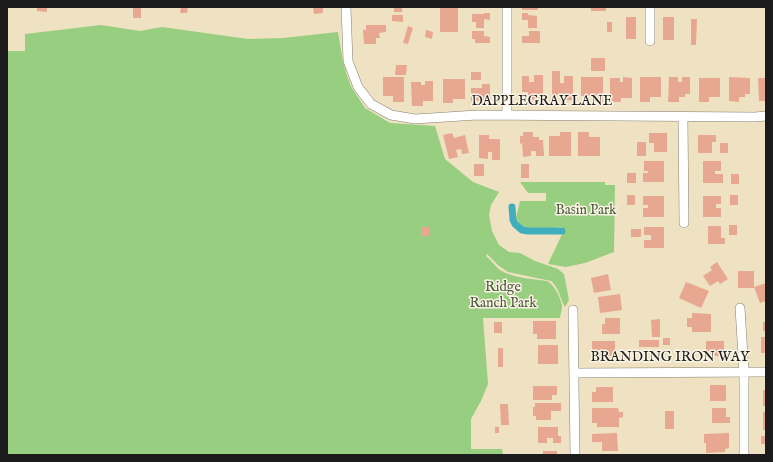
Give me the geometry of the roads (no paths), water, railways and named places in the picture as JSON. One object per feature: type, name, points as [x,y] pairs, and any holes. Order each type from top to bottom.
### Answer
[{"type":"street","name":"DAPPLEGRAY LANE","points":[[346,7],[348,61],[358,87],[371,104],[391,115],[415,119],[477,115],[683,117],[766,116]]},
{"type":"street","points":[[507,7],[507,116]]},
{"type":"street","points":[[650,7],[650,41]]},
{"type":"street","points":[[683,117],[684,223]]},
{"type":"street","points":[[740,308],[744,372],[744,455]]},
{"type":"street","points":[[573,310],[575,455]]},
{"type":"street","name":"BRANDING IRON WAY","points":[[574,373],[766,372]]},
{"type":"waterway","points":[[512,207],[513,220],[522,230],[562,231]]},
{"type":"park label","name":"Basin Park","points":[[586,211]]},
{"type":"park label","name":"Ridge Ranch Park","points":[[503,296]]}]
